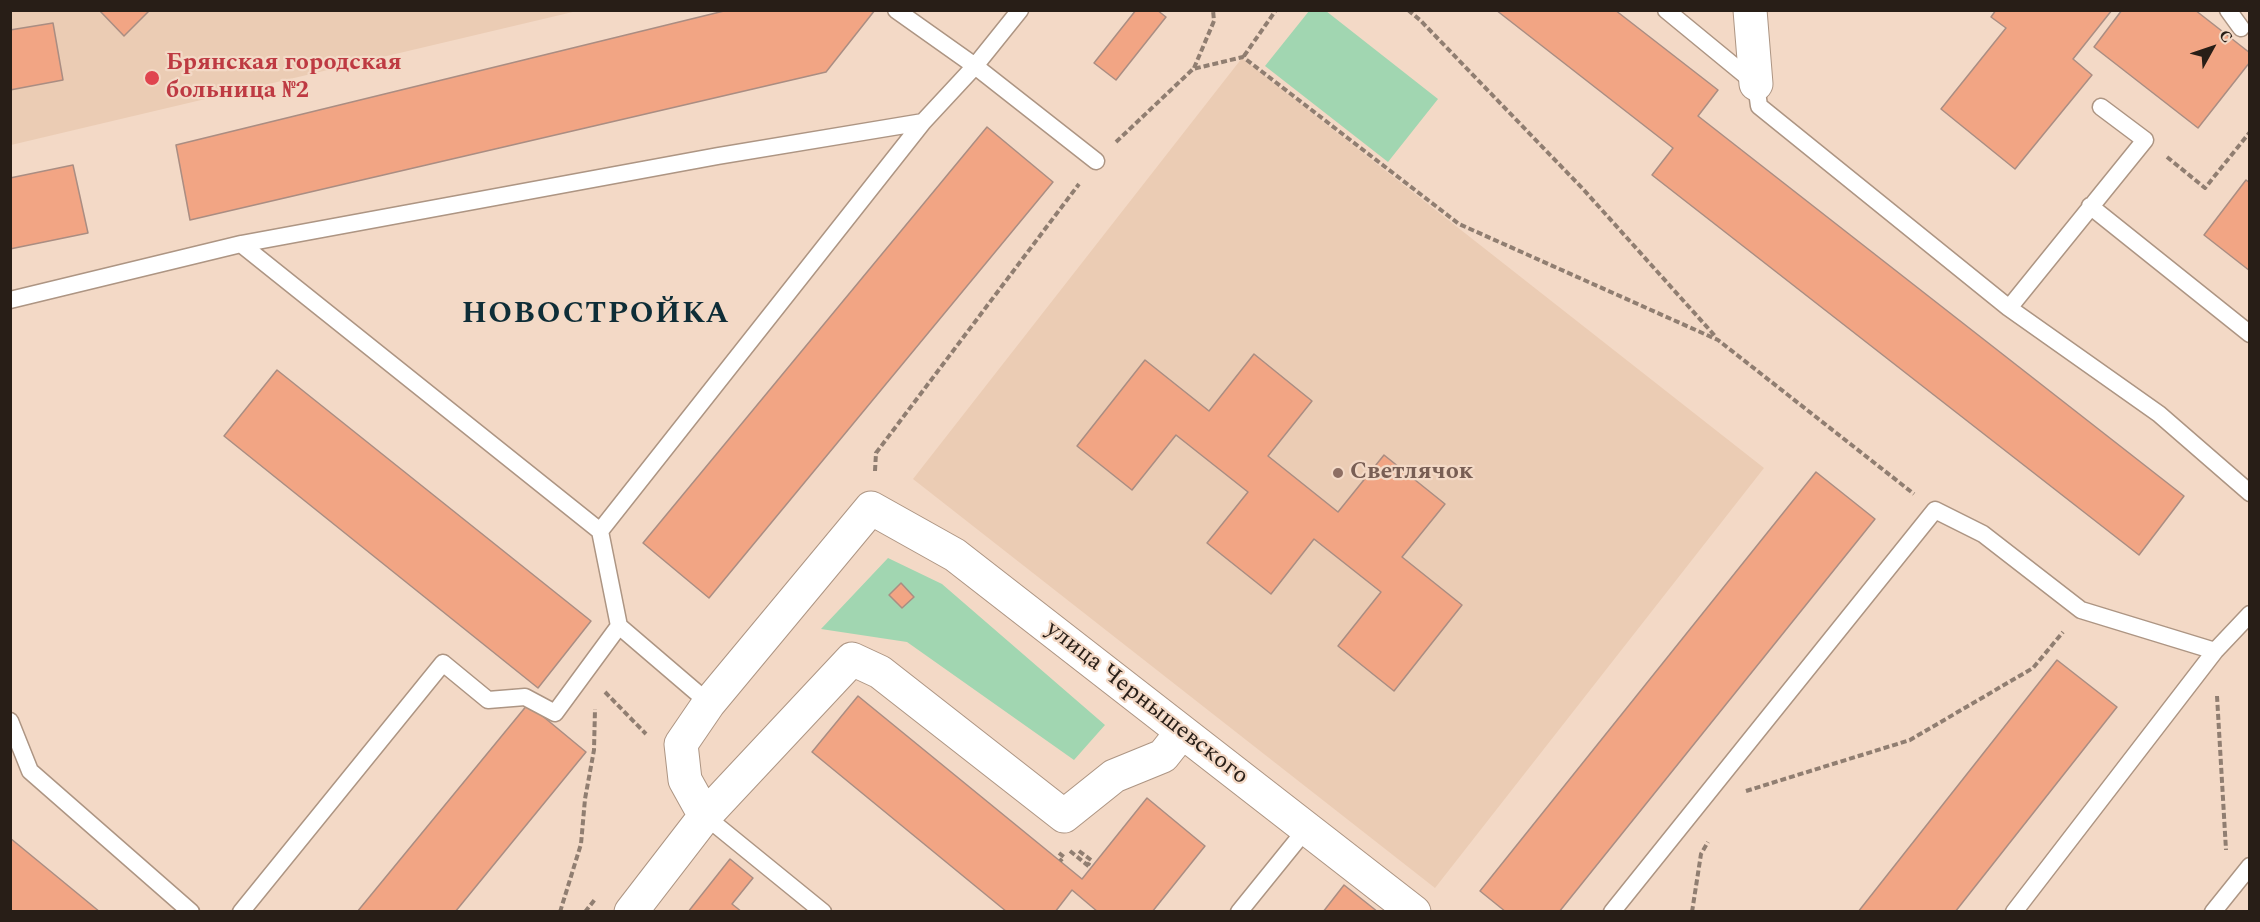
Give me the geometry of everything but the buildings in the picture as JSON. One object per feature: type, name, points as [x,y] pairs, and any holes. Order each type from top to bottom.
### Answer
[{"type":"street","points":[[1750,10],[1756,84]]},
{"type":"street","points":[[705,816],[685,780],[681,744],[709,703],[871,508]]},
{"type":"street","name":"улица Чернышевского","points":[[871,508],[955,555],[1413,912]]},
{"type":"street","points":[[631,912],[705,816],[852,659],[880,672],[1064,816],[1114,776],[1163,756],[1182,732]]},
{"type":"lane","points":[[896,10],[975,66],[1096,161]]},
{"type":"lane","points":[[600,531],[923,122],[975,66],[1020,10]]},
{"type":"lane","points":[[1666,10],[1756,84],[1759,106],[2009,308],[2159,414],[2250,493]]},
{"type":"lane","points":[[2228,10],[2241,28]]},
{"type":"lane","points":[[2009,308],[2145,140],[2100,107]]},
{"type":"lane","points":[[10,300],[241,244],[718,156],[923,122]]},
{"type":"lane","points":[[2090,206],[2250,334]]},
{"type":"lane","points":[[241,244],[600,531],[619,626],[709,703]]},
{"type":"lane","points":[[1612,912],[1935,510],[1983,534],[2081,610],[2215,651]]},
{"type":"lane","points":[[2014,912],[2215,651],[2250,614]]},
{"type":"lane","points":[[241,912],[443,663],[488,700],[525,697],[555,713],[619,626]]},
{"type":"lane","points":[[10,721],[30,771],[191,912]]},
{"type":"lane","points":[[705,816],[823,912]]},
{"type":"lane","points":[[1239,912],[1307,828]]},
{"type":"lane","points":[[2213,912],[2250,866]]},
{"type":"path","points":[[871,508],[876,453],[1096,161],[1193,69],[1214,21],[1213,10]]},
{"type":"path","points":[[1193,69],[1243,57],[1276,10]]},
{"type":"path","points":[[1408,10],[1582,189],[1718,340],[1935,510]]},
{"type":"path","points":[[1243,57],[1459,224],[1718,340]]},
{"type":"path","points":[[2145,140],[2205,188],[2250,132]]},
{"type":"path","points":[[1745,791],[1910,740],[2033,668],[2081,610]]},
{"type":"path","points":[[2215,651],[2228,893]]},
{"type":"path","points":[[585,674],[650,738]]},
{"type":"path","points":[[560,912],[581,844],[585,799],[594,750],[596,713],[585,674]]},
{"type":"path","points":[[1692,912],[1701,854],[1712,835]]},
{"type":"path","points":[[1076,855],[1089,866],[1091,860],[1079,851]]},
{"type":"path","points":[[585,912],[599,894]]},
{"type":"shaded area","name":"Брянская городская больница №2","points":[[11,10],[577,11],[11,145]]},
{"type":"shaded area","name":"Светлячок","points":[[1242,58],[1764,468],[1435,888],[913,479]]},
{"type":"green space","points":[[1309,11],[1326,11],[1438,99],[1388,162],[1265,66]]},
{"type":"green space","points":[[888,558],[942,584],[1105,725],[1074,760],[907,642],[821,629]]},
{"type":"place","name":"Брянская городская больница №2","points":[[152,78]]},
{"type":"place","name":"Светлячок","points":[[1338,473]]},
{"type":"district","name":"НОВОСТРОЙКА","points":[[596,316]]}]
